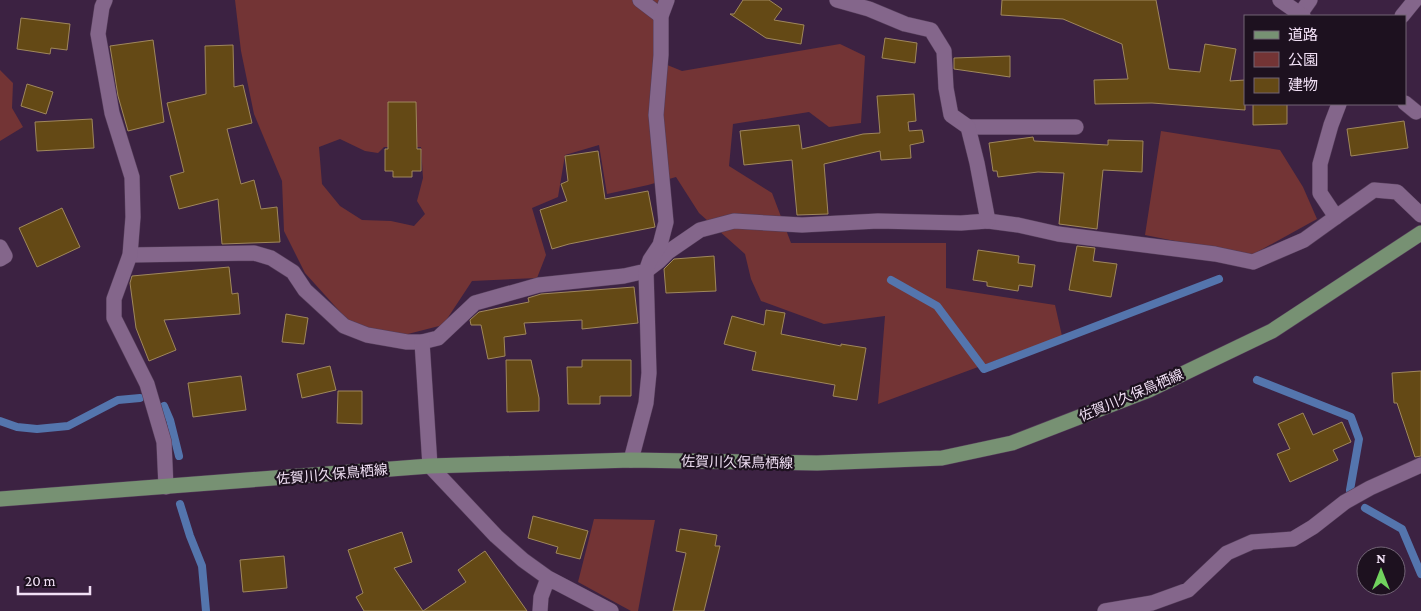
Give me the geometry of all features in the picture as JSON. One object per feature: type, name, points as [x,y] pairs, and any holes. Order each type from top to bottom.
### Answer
[{"type":"main road","name":"佐賀川久保鳥栖線","points":[[0,499],[430,466],[631,460],[817,463],[942,458],[1012,443],[1149,390],[1272,331],[1421,233]]},
{"type":"street","points":[[105,0],[102,7],[98,34],[112,113],[132,177],[133,217],[130,255],[114,299],[114,318],[147,384],[164,442],[166,487]]},
{"type":"street","points":[[640,0],[662,16]]},
{"type":"street","points":[[631,460],[646,403],[649,373],[646,271],[650,260],[660,245],[666,222],[656,115],[662,16],[667,0]]},
{"type":"street","points":[[837,0],[905,24],[931,30],[944,51],[946,88],[951,115],[968,127],[1076,127]]},
{"type":"street","points":[[1280,0],[1301,15],[1310,0]]},
{"type":"street","points":[[1403,15],[1415,0]]},
{"type":"street","points":[[1336,217],[1320,193],[1320,164],[1331,124],[1339,105]]},
{"type":"street","points":[[968,127],[988,221]]},
{"type":"street","points":[[130,255],[254,253],[271,258],[293,272],[306,290],[344,326],[366,335],[407,342],[422,342],[438,338],[474,304],[539,285],[624,276],[646,271],[668,252],[700,230],[734,221],[802,226],[878,221],[961,223],[988,221],[1058,234],[1215,254],[1253,262],[1304,240],[1374,190],[1397,192],[1421,215]]},
{"type":"street","points":[[0,247],[5,256],[0,259]]},
{"type":"street","points":[[422,342],[430,466],[496,536],[523,560],[548,578],[611,611]]},
{"type":"street","points":[[1105,611],[1152,603],[1188,590],[1227,553],[1252,542],[1293,539],[1313,527],[1345,502],[1370,488],[1421,465]]},
{"type":"street","points":[[540,611],[541,597],[548,578]]},
{"type":"green space","points":[[235,0],[660,0],[656,6],[655,60],[682,71],[840,44],[865,56],[861,123],[829,127],[809,112],[733,124],[729,166],[772,193],[791,243],[946,243],[946,288],[1055,305],[1062,336],[878,404],[885,316],[824,324],[761,301],[751,279],[745,254],[699,213],[676,177],[607,194],[599,145],[565,155],[558,197],[532,208],[546,255],[537,278],[472,281],[443,325],[400,336],[352,325],[305,273],[284,231],[282,181],[254,114],[241,51]],"holes":[[[340,139],[365,151],[378,153],[384,147],[421,147],[423,178],[417,201],[425,214],[414,226],[391,221],[362,220],[340,206],[322,184],[319,147]]]},
{"type":"green space","points":[[0,70],[13,83],[12,108],[23,127],[0,141]]},
{"type":"green space","points":[[1161,131],[1280,150],[1303,187],[1317,219],[1250,256],[1145,235]]},
{"type":"green space","points":[[594,519],[655,520],[638,611],[631,611],[578,582]]},
{"type":"building","points":[[743,0],[769,0],[782,9],[774,20],[804,25],[801,44],[766,38],[730,14],[734,14]]},
{"type":"building","points":[[1002,0],[1156,0],[1169,69],[1200,72],[1205,44],[1236,49],[1230,81],[1244,80],[1245,110],[1152,103],[1095,104],[1094,80],[1128,79],[1122,44],[1063,19],[1001,15]]},
{"type":"building","points":[[21,18],[70,24],[67,50],[51,48],[50,54],[17,49]]},
{"type":"building","points":[[885,38],[917,43],[915,63],[882,58]]},
{"type":"building","points":[[153,40],[164,122],[128,131],[118,96],[110,46]]},
{"type":"building","points":[[233,45],[234,87],[243,85],[252,123],[227,129],[241,184],[254,180],[261,209],[277,207],[280,242],[222,244],[218,199],[179,209],[170,176],[184,172],[167,103],[206,94],[205,46]]},
{"type":"building","points":[[1010,56],[1010,77],[954,69],[954,58]]},
{"type":"building","points":[[27,84],[53,92],[46,114],[21,106]]},
{"type":"building","points":[[914,94],[916,121],[908,122],[909,131],[922,130],[924,142],[910,145],[911,158],[881,160],[880,151],[824,164],[828,214],[797,215],[792,160],[744,165],[740,131],[799,125],[802,149],[863,134],[880,133],[877,96]]},
{"type":"building","points":[[388,102],[416,102],[417,149],[421,149],[421,171],[412,171],[412,177],[393,177],[393,171],[385,171],[385,149],[388,149]]},
{"type":"building","points":[[1253,105],[1287,105],[1287,124],[1253,125]]},
{"type":"building","points":[[92,119],[94,148],[37,151],[35,122]]},
{"type":"building","points":[[1404,121],[1408,148],[1351,156],[1347,129]]},
{"type":"building","points":[[1033,137],[1034,141],[1108,145],[1108,140],[1143,141],[1142,172],[1103,170],[1097,229],[1059,224],[1064,173],[1038,172],[998,177],[997,171],[993,171],[989,143]]},
{"type":"building","points":[[598,151],[605,199],[648,191],[655,227],[552,249],[540,210],[567,201],[561,184],[568,181],[565,156]]},
{"type":"building","points":[[62,208],[80,247],[37,267],[19,228]]},
{"type":"building","points":[[1077,246],[1095,248],[1093,261],[1117,264],[1111,297],[1069,290]]},
{"type":"building","points":[[978,250],[1019,256],[1018,263],[1035,265],[1032,287],[1019,285],[1018,291],[987,286],[987,282],[973,280]]},
{"type":"building","points":[[714,256],[716,291],[666,293],[664,269],[674,259]]},
{"type":"building","points":[[229,267],[232,294],[238,293],[240,314],[164,320],[176,350],[149,361],[136,328],[130,283],[132,276]]},
{"type":"building","points":[[634,287],[638,323],[582,329],[582,320],[524,323],[526,334],[504,337],[505,356],[488,359],[481,325],[471,325],[470,320],[479,312],[529,302],[528,298],[541,294]]},
{"type":"building","points":[[766,310],[785,313],[781,334],[841,346],[841,344],[866,348],[857,400],[833,396],[835,385],[752,370],[756,352],[724,344],[732,316],[764,325]]},
{"type":"building","points":[[286,314],[308,318],[304,344],[282,342]]},
{"type":"building","points":[[506,360],[531,360],[539,398],[539,411],[507,412]]},
{"type":"building","points":[[582,360],[631,360],[631,396],[600,396],[600,404],[568,404],[567,367],[582,367]]},
{"type":"building","points":[[330,366],[336,390],[302,398],[297,374]]},
{"type":"building","points":[[1421,371],[1421,456],[1415,457],[1397,403],[1394,403],[1392,373]]},
{"type":"building","points":[[241,376],[246,410],[193,417],[188,383]]},
{"type":"building","points":[[338,391],[362,391],[362,424],[337,423]]},
{"type":"building","points":[[1303,413],[1313,435],[1342,422],[1351,442],[1333,450],[1338,460],[1290,482],[1277,454],[1290,449],[1278,424]]},
{"type":"building","points":[[533,516],[588,531],[580,559],[556,553],[558,547],[528,538]]},
{"type":"building","points":[[680,529],[717,535],[715,546],[720,546],[704,611],[673,611],[686,553],[676,551]]},
{"type":"building","points":[[402,532],[412,562],[394,568],[423,611],[364,611],[356,597],[363,593],[348,550]]},
{"type":"building","points":[[485,551],[527,611],[423,611],[466,582],[458,570]]},
{"type":"building","points":[[284,556],[287,588],[243,592],[240,560]]},
{"type":"waterway","points":[[891,280],[937,306],[984,369],[1219,279]]},
{"type":"waterway","points":[[1257,380],[1351,417],[1359,439],[1350,490]]},
{"type":"waterway","points":[[0,421],[17,427],[37,429],[68,426],[118,400],[140,398]]},
{"type":"waterway","points":[[164,406],[170,420],[179,456]]},
{"type":"waterway","points":[[180,504],[202,566],[206,611]]},
{"type":"waterway","points":[[1365,508],[1402,529],[1421,574]]}]
